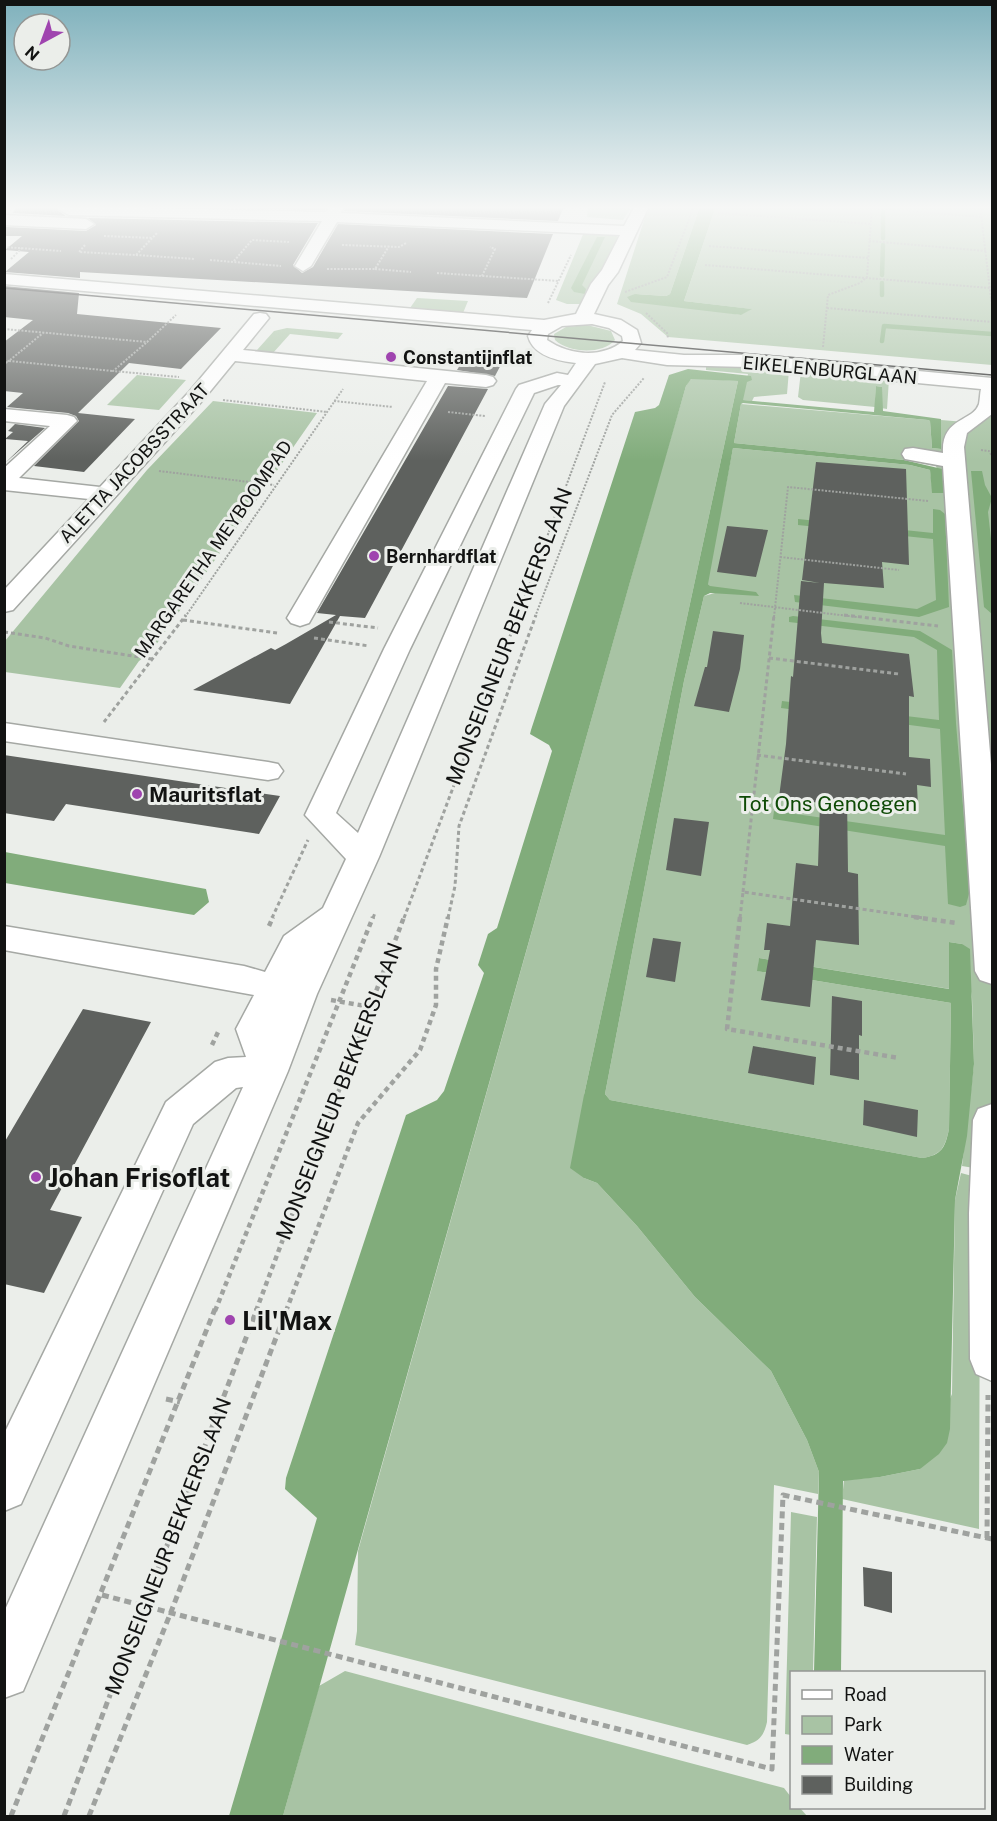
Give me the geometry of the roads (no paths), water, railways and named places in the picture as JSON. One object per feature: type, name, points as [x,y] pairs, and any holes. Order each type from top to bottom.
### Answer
[{"type":"street","points":[[121,291],[543,334]]},
{"type":"street","points":[[581,319],[597,291]]},
{"type":"street","points":[[602,321],[610,291]]},
{"type":"street","points":[[4,295],[260,318],[543,334],[581,319],[602,321],[625,328],[633,340],[625,349]]},
{"type":"street","name":"ALETTA JACOBSSTRAAT","points":[[4,605],[203,388],[260,318]]},
{"type":"street","name":"EIKELENBURGLAAN","points":[[543,334],[544,348],[564,355],[589,358],[625,349],[663,357],[714,362],[748,361],[992,383]]},
{"type":"street","points":[[232,355],[486,381]]},
{"type":"street","name":"MONSEIGNEUR BEKKERSLAAN","points":[[562,388],[564,355]]},
{"type":"street","name":"MONSEIGNEUR BEKKERSLAAN","points":[[4,1672],[269,1071],[287,990],[338,912],[562,388],[589,358]]},
{"type":"street","points":[[300,618],[439,376]]},
{"type":"street","points":[[992,383],[989,404],[983,413],[960,429],[955,436],[954,460],[993,971]]},
{"type":"street","points":[[363,857],[320,815],[406,632],[526,389],[562,388]]},
{"type":"street","points":[[4,415],[67,421],[4,482]]},
{"type":"street","points":[[913,454],[954,460]]},
{"type":"street","points":[[4,482],[104,494]]},
{"type":"street","points":[[4,732],[268,771]]},
{"type":"street","points":[[4,938],[287,990]]},
{"type":"street","points":[[4,1487],[179,1113],[228,1073],[269,1071]]},
{"type":"street","points":[[993,1120],[989,1168],[993,1359]]},
{"type":"water","points":[[573,291],[586,291],[585,294]]},
{"type":"water","points":[[671,291],[687,291],[684,301],[752,309],[741,315],[631,302],[627,297],[635,294],[666,296]]},
{"type":"water","points":[[688,369],[751,376],[752,380],[747,382],[743,400],[874,412],[876,386],[882,387],[883,411],[941,419],[941,449],[932,448],[930,421],[928,420],[741,404],[734,443],[904,460],[942,469],[944,493],[932,493],[930,470],[910,465],[733,448],[708,584],[756,592],[759,596],[710,593],[704,596],[684,681],[605,1094],[610,1100],[922,1158],[934,1155],[942,1150],[949,1129],[951,1003],[757,971],[759,958],[949,989],[949,942],[962,944],[970,949],[974,1064],[967,1136],[955,1200],[950,1429],[947,1443],[939,1454],[920,1469],[843,1481],[841,1671],[814,1671],[819,1472],[807,1440],[771,1371],[695,1297],[637,1226],[597,1183],[584,1178],[570,1168],[738,381],[691,379],[686,386],[630,582],[283,1816],[229,1816],[317,1518],[285,1489],[286,1478],[406,1115],[437,1100],[444,1091],[484,973],[478,965],[488,934],[497,928],[552,751],[549,745],[530,734],[531,730],[635,412],[659,405],[669,375]]},
{"type":"water","points":[[971,471],[982,471],[985,485],[992,498],[988,512],[992,548],[992,614],[984,607]]},
{"type":"water","points":[[933,509],[945,514],[949,607],[919,617],[795,602],[794,595],[917,609],[936,600],[933,539],[798,525],[798,519],[933,533]]},
{"type":"water","points":[[789,617],[920,631],[952,650],[970,890],[966,905],[960,907],[948,904],[945,846],[773,819],[774,811],[945,835],[940,729],[781,708],[782,701],[939,720],[937,650],[914,637],[789,622]]},
{"type":"water","points":[[5,852],[206,889],[209,902],[194,915],[5,883]]},
{"type":"waterway","points":[[882,291],[882,295]]},
{"type":"waterway","points":[[882,341],[884,326],[992,334]]},
{"type":"tram line","points":[[38,291],[992,375]]},
{"type":"place","name":"Constantijnflat","points":[[391,357]]},
{"type":"place","name":"Bernhardflat","points":[[374,556]]},
{"type":"place","name":"Mauritsflat","points":[[137,794]]},
{"type":"place","name":"Johan Frisoflat","points":[[36,1177]]},
{"type":"place","name":"Lil'Max","points":[[230,1320]]},
{"type":"park label","name":"Tot Ons Genoegen","points":[[828,803]]}]
